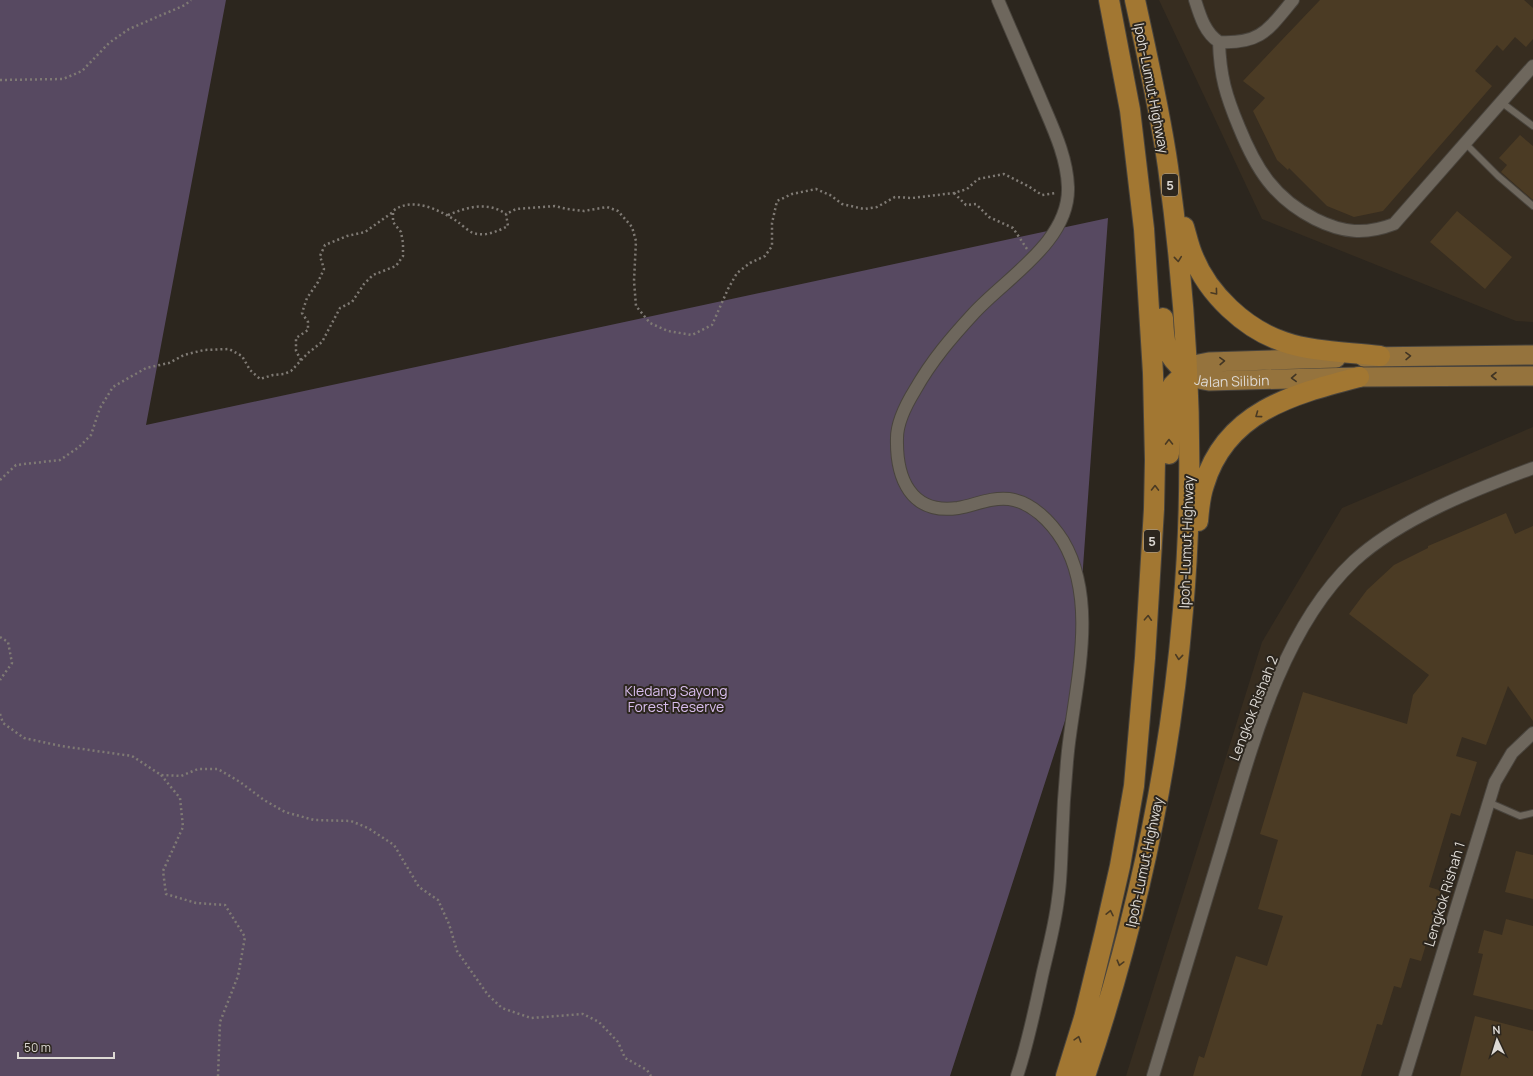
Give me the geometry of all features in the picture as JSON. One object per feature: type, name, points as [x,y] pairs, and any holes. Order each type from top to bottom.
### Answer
[{"type":"highway","name":"Ipoh-Lumut Highway","points":[[1066,1076],[1084,1018],[1105,932],[1120,866],[1134,786],[1145,658],[1155,460],[1151,331],[1144,229],[1130,110],[1109,0]]},
{"type":"highway","name":"Ipoh-Lumut Highway","points":[[1086,1076],[1103,1024],[1127,938],[1144,864],[1169,733],[1184,610],[1188,457],[1186,372],[1179,265],[1168,165],[1152,78],[1135,0]]},
{"type":"highway","points":[[1130,110],[1149,186],[1155,229],[1164,340],[1170,357],[1186,372],[1173,385],[1169,393],[1168,509],[1161,620],[1150,708],[1134,786]]},
{"type":"highway","points":[[1168,165],[1193,257],[1202,275],[1214,291],[1231,309],[1247,323],[1283,342],[1301,346],[1380,356]]},
{"type":"highway","points":[[1184,610],[1204,485],[1211,468],[1230,438],[1265,409],[1284,399],[1303,391],[1359,377]]},
{"type":"main road","name":"Jalan Silibin","points":[[1533,355],[1380,356],[1209,362],[1199,364],[1186,372],[1193,378],[1209,381],[1359,377],[1533,376]]},
{"type":"street","points":[[998,0],[1053,129],[1065,165],[1069,190],[1064,213],[1049,240],[1033,258],[976,310],[931,362],[908,402],[897,431],[897,460],[904,484],[927,505],[940,509],[956,508],[991,499],[1008,499],[1026,504],[1039,512],[1064,542],[1079,585],[1082,628],[1080,670],[1068,748],[1058,899],[1033,1016],[1017,1076]]},
{"type":"street","points":[[1195,0],[1206,29],[1211,37],[1219,42],[1245,42],[1254,39],[1270,27],[1293,0]]},
{"type":"street","points":[[1219,42],[1223,86],[1249,151],[1269,183],[1292,204],[1308,215],[1331,227],[1351,231],[1368,231],[1394,224],[1533,66]]},
{"type":"street","name":"Lengkok Rishah 2","points":[[1153,1076],[1253,748],[1280,675],[1303,627],[1334,583],[1375,543],[1400,527],[1429,512],[1533,468]]},
{"type":"street","name":"Lengkok Rishah 1","points":[[1405,1076],[1495,782],[1512,753],[1533,733]]},
{"type":"lane","points":[[1501,102],[1533,126]]},
{"type":"lane","points":[[1465,143],[1498,176],[1533,206]]},
{"type":"lane","points":[[1488,802],[1520,816],[1533,813]]},
{"type":"path","points":[[0,80],[63,79],[82,71],[109,43],[130,29],[185,5],[191,0]]},
{"type":"path","points":[[506,214],[516,209],[555,206],[584,211],[607,207],[618,211],[632,227],[636,241],[634,281],[636,306],[650,323],[668,331],[692,335],[712,325],[728,289],[738,273],[750,263],[765,256],[772,246],[772,223],[777,202],[792,194],[816,189],[830,195],[842,204],[864,209],[877,206],[895,197],[912,198],[954,193],[966,189],[978,179],[1004,174],[1042,195],[1069,190]]},
{"type":"path","points":[[954,193],[966,205],[976,204],[989,217],[1013,228],[1033,258]]},
{"type":"path","points":[[301,360],[296,351],[296,338],[308,330],[308,322],[302,313],[307,298],[318,282],[324,269],[320,256],[325,245],[347,236],[365,232],[402,205],[415,203],[448,216],[473,233],[494,233],[508,226],[506,214],[496,207],[463,209],[448,216]]},
{"type":"path","points":[[0,480],[16,465],[60,460],[79,448],[91,435],[100,408],[113,387],[146,368],[169,363],[184,355],[204,350],[229,349],[236,351],[242,356],[250,370],[260,379],[291,371],[301,360],[322,342],[340,308],[352,302],[364,284],[373,276],[396,266],[403,256],[401,232],[393,222],[393,211]]},
{"type":"path","points":[[0,637],[8,642],[12,663],[0,680]]},
{"type":"path","points":[[0,714],[4,723],[24,738],[61,746],[132,756],[161,775],[180,798],[182,827],[163,871],[166,894],[196,903],[225,906],[245,937],[238,976],[220,1022],[218,1076]]},
{"type":"path","points":[[161,775],[181,776],[198,769],[218,769],[264,800],[285,812],[314,820],[351,822],[368,828],[394,845],[419,887],[438,900],[449,924],[457,951],[488,994],[502,1008],[531,1018],[583,1014],[599,1022],[618,1042],[625,1058],[647,1070],[651,1076]]},
{"type":"shaded area","points":[[1159,0],[1533,0],[1533,322],[1516,321],[1262,219]]},
{"type":"shaded area","points":[[1533,427],[1533,1076],[1126,1076],[1262,642],[1342,508]]},
{"type":"green space","name":"Kledang Sayong Forest Reserve","points":[[0,0],[226,0],[146,425],[1108,218],[1074,693],[950,1076],[0,1076]]},
{"type":"building","points":[[1320,0],[1524,0],[1533,8],[1533,39],[1526,47],[1515,37],[1503,51],[1497,45],[1475,71],[1492,86],[1383,211],[1354,217],[1327,206],[1289,168],[1288,170],[1277,160],[1253,111],[1265,98],[1243,81]]},
{"type":"building","points":[[1520,135],[1533,146],[1533,200],[1501,172],[1507,165],[1499,158]]},
{"type":"building","points":[[1457,211],[1512,257],[1485,289],[1430,242]]},
{"type":"building","points":[[1506,513],[1515,534],[1533,526],[1533,721],[1508,686],[1486,745],[1462,737],[1456,756],[1477,762],[1460,816],[1451,813],[1429,887],[1442,891],[1421,961],[1410,958],[1401,988],[1394,986],[1382,1025],[1377,1024],[1361,1076],[1193,1076],[1199,1056],[1204,1058],[1236,956],[1267,966],[1283,916],[1258,909],[1278,840],[1260,834],[1303,692],[1407,724],[1413,695],[1429,675],[1349,614],[1367,590],[1394,565],[1428,548],[1428,546]]},
{"type":"building","points":[[1516,851],[1533,855],[1533,899],[1505,892]]},
{"type":"building","points":[[1506,919],[1533,926],[1533,1010],[1473,995],[1483,954],[1478,953],[1484,930],[1502,935]]},
{"type":"building","points":[[1475,1016],[1533,1031],[1533,1076],[1460,1076]]}]
